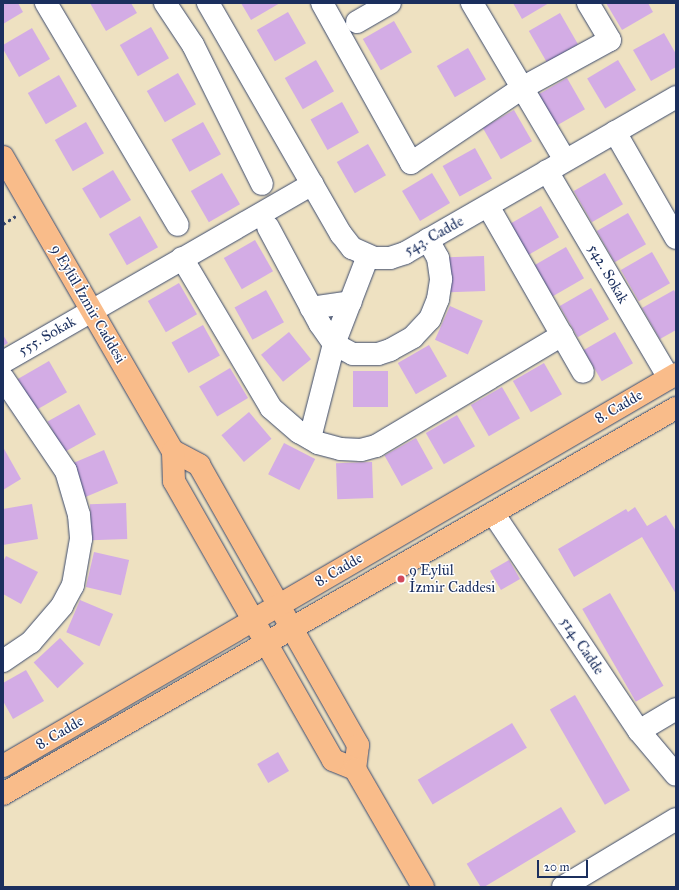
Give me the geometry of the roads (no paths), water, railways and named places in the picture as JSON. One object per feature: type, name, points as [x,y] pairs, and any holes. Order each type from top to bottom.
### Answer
[{"type":"main road","name":"9 Eylül İzmir Caddesi","points":[[3,157],[173,452],[174,481],[333,760],[355,769]]},
{"type":"main road","name":"8. Cadde","points":[[3,766],[672,376]]},
{"type":"main road","name":"8. Cadde","points":[[3,794],[267,645],[493,513],[674,414]]},
{"type":"main road","points":[[173,452],[199,465],[358,745],[355,769],[423,887]]},
{"type":"street","points":[[46,3],[178,225]]},
{"type":"street","points":[[166,3],[194,45],[262,184]]},
{"type":"street","name":"543. Cadde","points":[[208,3],[347,243],[368,256],[384,259],[397,256],[488,206],[615,132],[674,103]]},
{"type":"street","points":[[322,3],[411,163],[522,88],[610,40],[588,3]]},
{"type":"street","points":[[357,22],[390,3]]},
{"type":"street","name":"542. Sokak","points":[[472,3],[522,88],[556,166],[672,376]]},
{"type":"street","points":[[615,132],[676,238]]},
{"type":"street","name":"555. Sokak","points":[[3,362],[312,184]]},
{"type":"street","points":[[488,206],[583,372]]},
{"type":"street","points":[[268,227],[311,308],[334,344],[353,354],[378,354],[401,344],[421,330],[434,309],[441,279],[438,258],[428,240]]},
{"type":"street","points":[[310,438],[334,344],[368,256]]},
{"type":"street","points":[[182,258],[265,401],[278,417],[310,438],[340,449],[370,448],[562,335]]},
{"type":"street","points":[[311,308],[351,302]]},
{"type":"street","points":[[3,378],[66,471],[79,515],[81,539],[73,585],[62,606],[31,642],[3,661]]},
{"type":"street","name":"514. Cadde","points":[[493,513],[639,731],[676,775]]},
{"type":"street","points":[[639,731],[676,709]]},
{"type":"street","points":[[563,887],[676,819]]},
{"type":"place","name":"9 Eylül İzmir Caddesi","points":[[401,579]]}]
